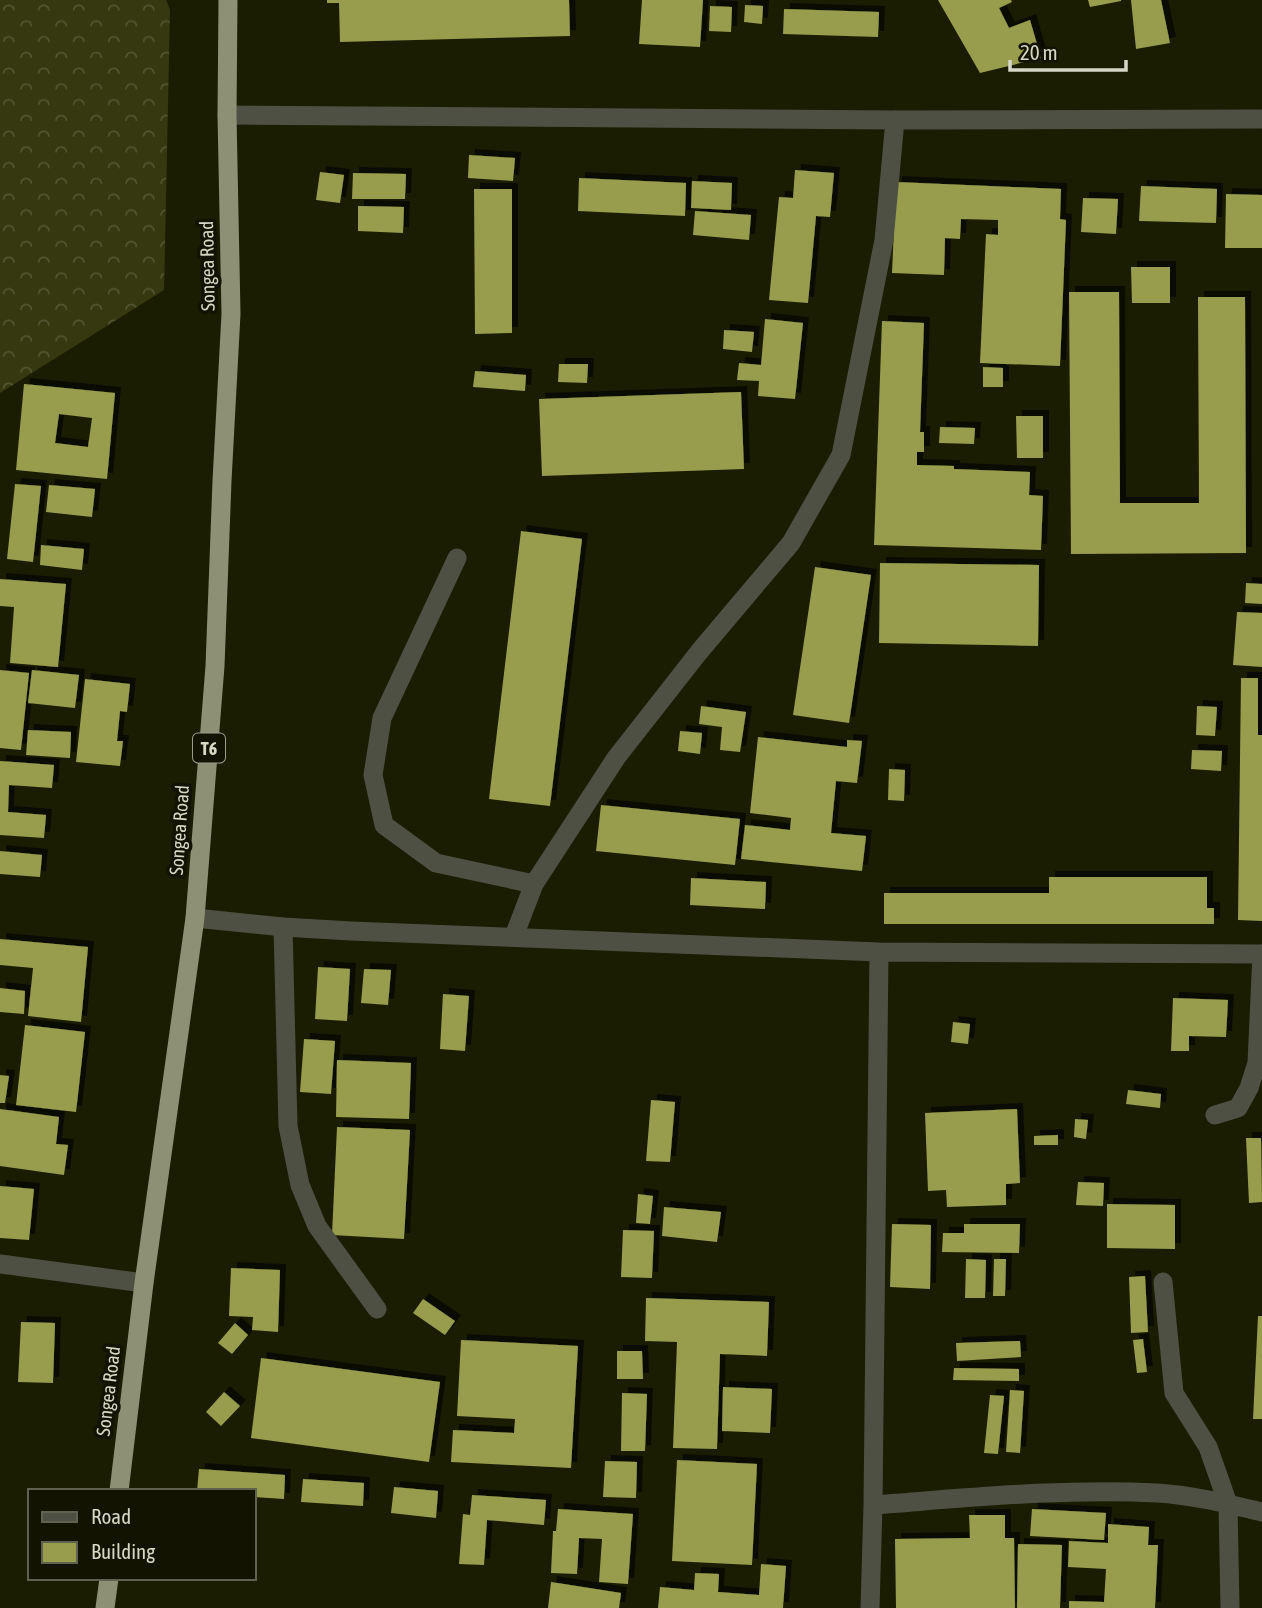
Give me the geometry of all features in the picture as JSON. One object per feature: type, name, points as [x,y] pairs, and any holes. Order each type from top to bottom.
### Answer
[{"type":"highway","name":"Songea Road","points":[[119,1489],[144,1283],[195,918],[215,666],[231,314],[228,0]]},
{"type":"highway","points":[[105,1608],[108,1580]]},
{"type":"street","points":[[228,116],[1262,119]]},
{"type":"street","points":[[514,936],[534,884],[616,758],[699,652],[791,543],[841,456],[884,240],[895,120]]},
{"type":"street","points":[[457,558],[382,718],[373,775],[384,825],[436,863],[534,884]]},
{"type":"street","points":[[195,918],[351,931],[879,953],[1262,954],[1257,1063],[1249,1088],[1238,1108],[1215,1115]]},
{"type":"street","points":[[283,927],[288,1126],[300,1185],[317,1226],[377,1309]]},
{"type":"street","points":[[870,1608],[879,953]]},
{"type":"street","points":[[0,1264],[144,1283]]},
{"type":"street","points":[[1163,1282],[1174,1393],[1208,1447],[1228,1504],[1230,1608]]},
{"type":"street","points":[[873,1505],[1067,1492],[1158,1493],[1262,1512]]},
{"type":"green space","points":[[0,0],[166,0],[170,10],[164,290],[0,393]]},
{"type":"building","points":[[327,0],[569,0],[570,36],[340,42],[339,3],[327,3]]},
{"type":"building","points":[[642,0],[703,0],[700,47],[639,44]]},
{"type":"building","points":[[938,0],[1011,0],[1012,2],[999,8],[1009,28],[1030,20],[1041,58],[980,73]]},
{"type":"building","points":[[1088,0],[1121,0],[1121,1],[1090,7]]},
{"type":"building","points":[[1131,0],[1161,0],[1170,43],[1136,49]]},
{"type":"building","points":[[745,5],[763,6],[762,24],[744,22]]},
{"type":"building","points":[[710,6],[732,7],[731,32],[709,31]]},
{"type":"building","points":[[784,9],[879,12],[878,37],[783,34]]},
{"type":"building","points":[[469,155],[515,158],[513,181],[468,178]]},
{"type":"building","points":[[795,170],[834,173],[830,217],[816,216],[808,303],[769,300],[779,197],[793,198]]},
{"type":"building","points":[[320,172],[344,175],[340,203],[316,200]]},
{"type":"building","points":[[353,173],[406,174],[405,199],[352,199]]},
{"type":"building","points":[[579,178],[686,183],[685,216],[578,211]]},
{"type":"building","points":[[692,181],[732,183],[731,210],[691,208]]},
{"type":"building","points":[[896,182],[1061,189],[1060,219],[1066,220],[1060,366],[980,363],[986,234],[998,235],[998,220],[961,219],[960,239],[945,238],[944,275],[892,273]]},
{"type":"building","points":[[1141,186],[1217,189],[1216,223],[1139,221]]},
{"type":"building","points":[[474,189],[512,189],[512,333],[475,334]]},
{"type":"building","points":[[1226,194],[1262,195],[1262,248],[1225,248]]},
{"type":"building","points":[[1083,198],[1118,199],[1116,234],[1081,232]]},
{"type":"building","points":[[358,206],[404,207],[403,233],[358,231]]},
{"type":"building","points":[[695,211],[751,215],[749,240],[693,235]]},
{"type":"building","points":[[1131,267],[1170,267],[1170,303],[1132,303]]},
{"type":"building","points":[[1069,292],[1119,292],[1120,503],[1199,503],[1198,297],[1245,297],[1246,553],[1071,554]]},
{"type":"building","points":[[765,319],[803,323],[795,399],[758,396],[759,381],[737,380],[739,363],[761,365]]},
{"type":"building","points":[[882,321],[924,323],[920,432],[924,432],[924,452],[917,452],[917,465],[1030,472],[1029,495],[1043,496],[1041,550],[874,545]]},
{"type":"building","points":[[724,330],[754,332],[752,352],[723,349]]},
{"type":"building","points":[[559,364],[588,364],[587,383],[558,382]]},
{"type":"building","points":[[983,367],[1003,368],[1003,387],[983,387]]},
{"type":"building","points":[[475,371],[526,375],[525,391],[473,387]]},
{"type":"building","points":[[24,384],[115,393],[107,479],[16,470]],"holes":[[[59,414],[92,418],[88,447],[55,443]]]},
{"type":"building","points":[[741,392],[744,469],[542,476],[539,399]]},
{"type":"building","points":[[1016,416],[1043,416],[1043,458],[1017,458]]},
{"type":"building","points":[[940,427],[975,428],[974,444],[939,443]]},
{"type":"building","points":[[15,484],[41,486],[33,562],[7,559]]},
{"type":"building","points":[[49,485],[95,489],[92,517],[46,512]]},
{"type":"building","points":[[521,531],[582,539],[550,806],[489,799]]},
{"type":"building","points":[[41,545],[84,549],[82,570],[40,565]]},
{"type":"building","points":[[880,563],[1039,565],[1038,646],[879,643]]},
{"type":"building","points":[[815,567],[871,575],[849,723],[793,715]]},
{"type":"building","points":[[0,579],[66,584],[58,667],[10,663],[14,607],[0,606]]},
{"type":"building","points":[[1246,583],[1262,584],[1262,604],[1245,603]]},
{"type":"building","points":[[1237,612],[1262,613],[1262,667],[1233,665]]},
{"type":"building","points":[[0,670],[29,673],[21,750],[0,748]]},
{"type":"building","points":[[32,670],[79,675],[75,708],[28,703]]},
{"type":"building","points":[[1241,678],[1258,678],[1258,735],[1262,735],[1262,921],[1238,920]]},
{"type":"building","points":[[85,679],[130,684],[127,712],[120,711],[117,741],[123,741],[120,766],[76,762]]},
{"type":"building","points":[[701,706],[746,712],[740,752],[720,750],[722,727],[699,724]]},
{"type":"building","points":[[1197,706],[1217,707],[1215,736],[1196,735]]},
{"type":"building","points":[[28,730],[71,732],[70,758],[26,755]]},
{"type":"building","points":[[680,731],[702,733],[700,754],[678,751]]},
{"type":"building","points":[[758,737],[847,747],[847,740],[862,741],[857,783],[836,781],[831,833],[866,836],[862,871],[741,859],[745,825],[790,830],[791,818],[750,813]]},
{"type":"building","points":[[1192,750],[1222,751],[1221,771],[1191,769]]},
{"type":"building","points":[[0,761],[54,765],[52,788],[9,785],[8,812],[46,815],[44,838],[0,835]]},
{"type":"building","points":[[889,769],[905,770],[904,801],[888,800]]},
{"type":"building","points":[[601,805],[740,819],[735,865],[596,851]]},
{"type":"building","points":[[0,851],[42,855],[40,877],[0,874]]},
{"type":"building","points":[[1049,877],[1207,877],[1207,908],[1214,908],[1214,924],[884,924],[884,893],[1049,893]]},
{"type":"building","points":[[691,878],[766,882],[765,909],[690,905]]},
{"type":"building","points":[[0,939],[88,947],[81,1022],[28,1016],[33,968],[0,965]]},
{"type":"building","points":[[318,967],[350,969],[347,1021],[315,1019]]},
{"type":"building","points":[[364,969],[391,970],[388,1005],[361,1003]]},
{"type":"building","points":[[0,988],[25,991],[24,1014],[0,1012]]},
{"type":"building","points":[[443,994],[469,996],[465,1051],[440,1049]]},
{"type":"building","points":[[1173,998],[1228,1000],[1226,1037],[1189,1036],[1189,1051],[1171,1051]]},
{"type":"building","points":[[953,1022],[970,1024],[968,1044],[951,1042]]},
{"type":"building","points":[[25,1025],[85,1032],[76,1112],[16,1105]]},
{"type":"building","points":[[304,1039],[335,1041],[331,1094],[300,1092]]},
{"type":"building","points":[[337,1060],[411,1063],[409,1119],[336,1117]]},
{"type":"building","points":[[0,1075],[9,1076],[5,1103],[0,1103]]},
{"type":"building","points":[[1128,1090],[1161,1094],[1160,1108],[1126,1104]]},
{"type":"building","points":[[651,1100],[675,1102],[670,1162],[646,1161]]},
{"type":"building","points":[[0,1109],[59,1117],[56,1144],[68,1145],[64,1175],[0,1166]]},
{"type":"building","points":[[1017,1109],[1020,1183],[1006,1184],[1006,1205],[947,1207],[946,1190],[928,1191],[925,1113]]},
{"type":"building","points":[[1075,1119],[1088,1120],[1086,1139],[1074,1137]]},
{"type":"building","points":[[337,1127],[410,1130],[404,1239],[332,1235]]},
{"type":"building","points":[[1058,1135],[1058,1145],[1034,1145],[1034,1136]]},
{"type":"building","points":[[1246,1138],[1261,1138],[1262,1202],[1249,1203]]},
{"type":"building","points":[[1078,1182],[1104,1183],[1103,1206],[1076,1205]]},
{"type":"building","points":[[0,1186],[34,1189],[29,1240],[0,1238]]},
{"type":"building","points":[[638,1194],[653,1196],[650,1224],[636,1223]]},
{"type":"building","points":[[1107,1204],[1175,1205],[1175,1249],[1107,1248]]},
{"type":"building","points":[[664,1207],[721,1212],[717,1242],[662,1236]]},
{"type":"building","points":[[892,1224],[931,1225],[930,1289],[890,1287]]},
{"type":"building","points":[[964,1224],[1020,1224],[1019,1253],[942,1252],[943,1233],[964,1233]]},
{"type":"building","points":[[623,1230],[654,1231],[652,1278],[621,1277]]},
{"type":"building","points":[[966,1259],[986,1260],[985,1298],[965,1298]]},
{"type":"building","points":[[994,1259],[1006,1259],[1005,1296],[993,1296]]},
{"type":"building","points":[[231,1268],[280,1270],[278,1332],[252,1330],[253,1317],[229,1316]]},
{"type":"building","points":[[1145,1276],[1148,1332],[1131,1333],[1129,1277]]},
{"type":"building","points":[[646,1298],[769,1302],[767,1356],[720,1354],[717,1449],[673,1448],[677,1342],[645,1341]]},
{"type":"building","points":[[423,1299],[455,1321],[445,1335],[413,1313]]},
{"type":"building","points":[[1258,1316],[1262,1316],[1262,1419],[1253,1419]]},
{"type":"building","points":[[21,1322],[55,1323],[53,1383],[18,1382]]},
{"type":"building","points":[[235,1323],[248,1335],[232,1354],[218,1343]]},
{"type":"building","points":[[1143,1339],[1147,1372],[1137,1373],[1133,1340]]},
{"type":"building","points":[[461,1340],[578,1346],[571,1468],[451,1462],[453,1430],[514,1433],[515,1419],[457,1416]]},
{"type":"building","points":[[1020,1341],[1021,1357],[957,1361],[956,1343]]},
{"type":"building","points":[[617,1351],[642,1351],[643,1379],[617,1379]]},
{"type":"building","points":[[261,1358],[440,1382],[429,1462],[251,1438]]},
{"type":"building","points":[[954,1368],[1019,1369],[1019,1381],[953,1380]]},
{"type":"building","points":[[723,1387],[772,1389],[770,1433],[722,1431]]},
{"type":"building","points":[[1010,1390],[1024,1391],[1020,1453],[1006,1452]]},
{"type":"building","points":[[224,1392],[240,1406],[221,1426],[206,1412]]},
{"type":"building","points":[[622,1393],[647,1394],[645,1451],[621,1451]]},
{"type":"building","points":[[990,1395],[1004,1396],[998,1454],[984,1453]]},
{"type":"building","points":[[677,1460],[757,1464],[752,1565],[672,1561]]},
{"type":"building","points":[[605,1461],[637,1462],[636,1498],[603,1497]]},
{"type":"building","points":[[199,1469],[285,1475],[284,1499],[256,1497],[256,1489],[197,1489]]},
{"type":"building","points":[[303,1479],[364,1483],[363,1506],[301,1502]]},
{"type":"building","points":[[394,1487],[438,1491],[436,1518],[391,1513]]},
{"type":"building","points":[[472,1495],[546,1500],[544,1525],[487,1520],[484,1565],[459,1564],[463,1514],[470,1515]]},
{"type":"building","points":[[558,1509],[633,1514],[628,1584],[599,1582],[602,1539],[579,1538],[577,1574],[551,1573],[553,1531],[556,1531]]},
{"type":"building","points":[[1032,1509],[1106,1513],[1104,1540],[1030,1536]]},
{"type":"building","points":[[969,1515],[1005,1515],[1005,1538],[1014,1538],[1015,1608],[896,1608],[895,1539],[970,1538]]},
{"type":"building","points":[[1108,1524],[1149,1527],[1148,1545],[1158,1545],[1155,1608],[1069,1608],[1069,1601],[1104,1602],[1106,1569],[1068,1567],[1069,1541],[1108,1543]]},
{"type":"building","points":[[1018,1544],[1062,1545],[1060,1608],[1017,1608]]},
{"type":"building","points":[[761,1564],[786,1566],[783,1608],[658,1608],[660,1587],[694,1590],[695,1573],[719,1574],[718,1592],[759,1595]]},
{"type":"building","points":[[551,1582],[621,1593],[619,1608],[548,1608]]}]
